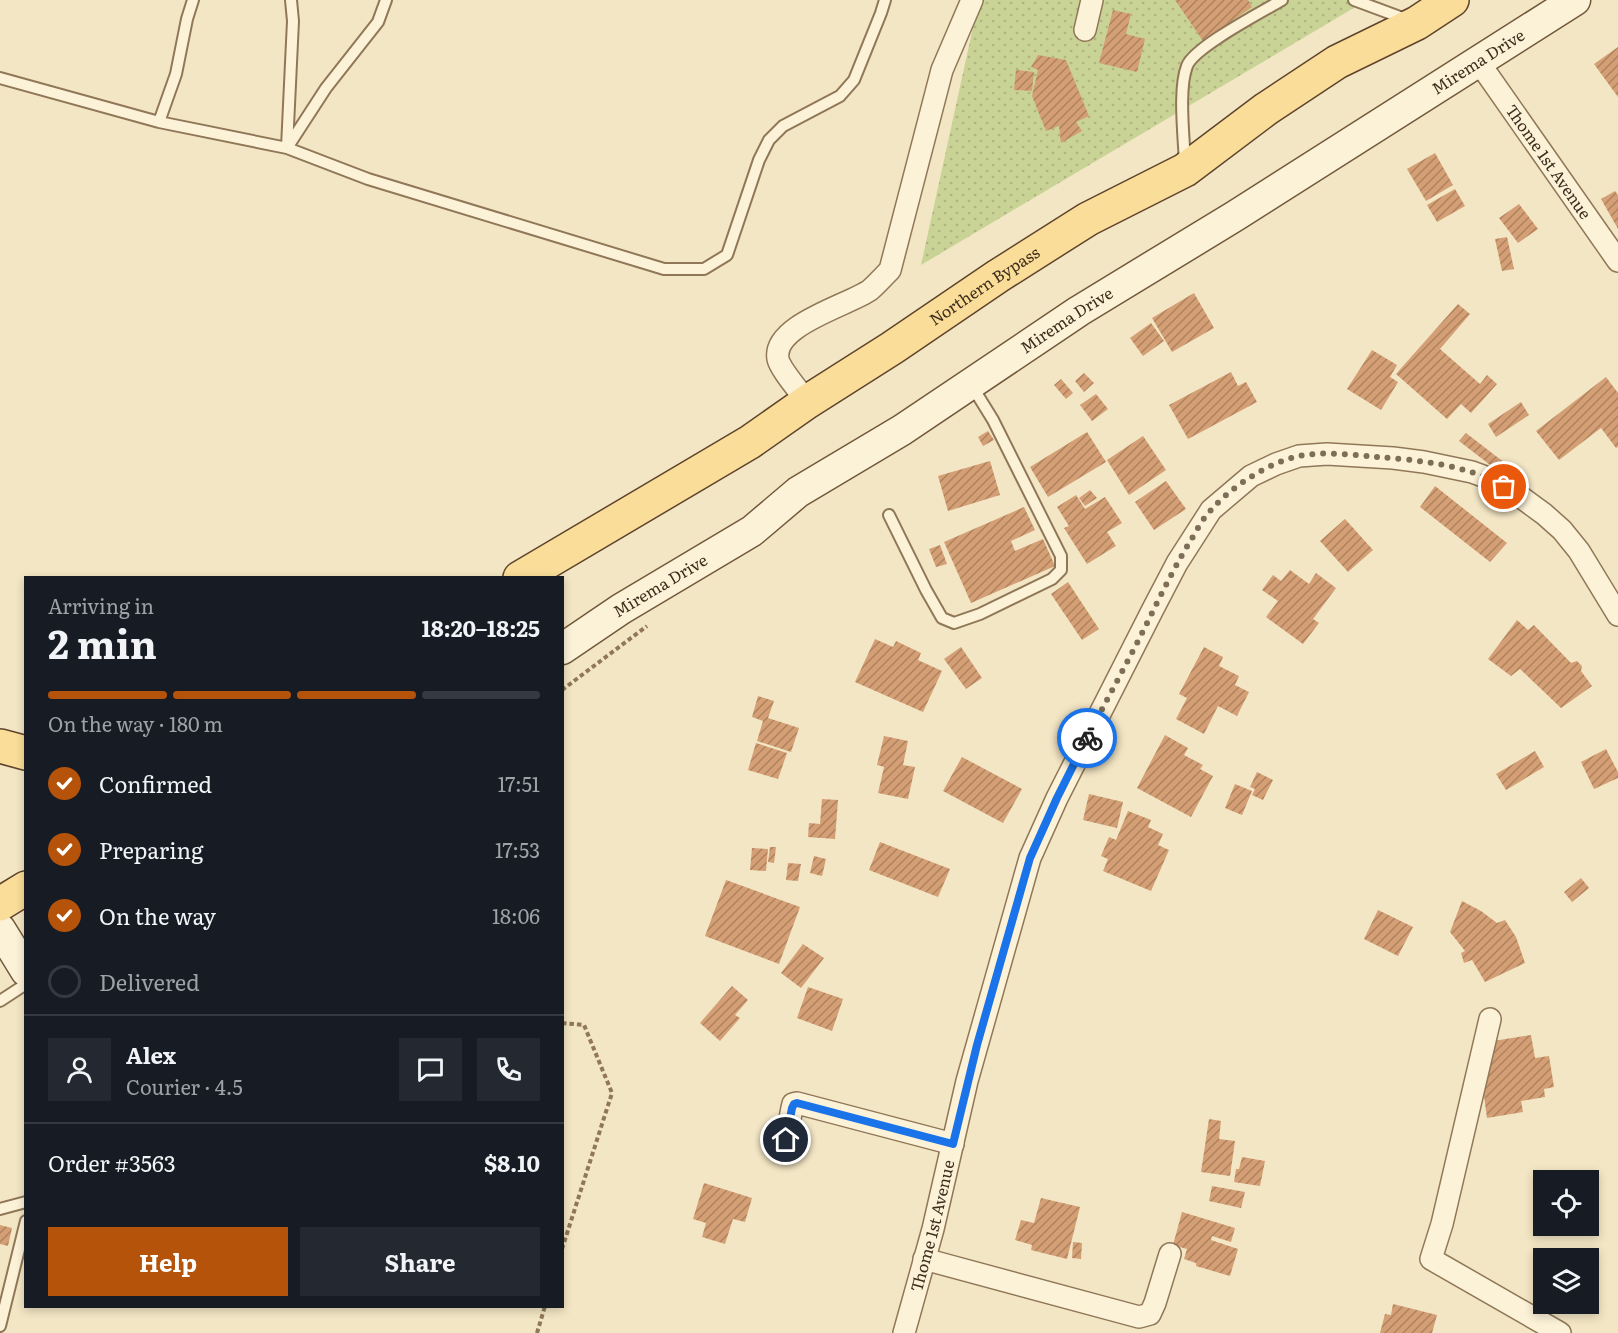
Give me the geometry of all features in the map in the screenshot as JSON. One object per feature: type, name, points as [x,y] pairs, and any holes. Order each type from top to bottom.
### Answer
[{"type":"main road","name":"Northern Bypass","points":[[523,576],[750,441],[1088,219],[1185,170],[1266,109],[1337,62],[1417,23],[1452,0]]},
{"type":"main road","points":[[0,746],[24,752]]},
{"type":"main road","points":[[0,904],[24,889]]},
{"type":"street","points":[[807,402],[778,360],[781,342],[799,325],[870,290],[890,270],[942,70],[972,0]]},
{"type":"street","points":[[1085,30],[1092,0]]},
{"type":"street","name":"Mirema Drive","points":[[564,648],[621,609],[752,531],[798,492],[902,430],[1079,311],[1235,216],[1575,0]]},
{"type":"street","name":"Thome 1st Avenue","points":[[1478,61],[1618,261]]},
{"type":"street","name":"Thome 1st Avenue","points":[[904,1333],[967,1081],[1030,858],[1057,798],[1177,563],[1211,510],[1251,476],[1299,456],[1327,454],[1394,458],[1472,472],[1491,479],[1518,495],[1562,530],[1579,551],[1618,615]]},
{"type":"street","points":[[0,929],[24,968]]},
{"type":"street","points":[[1490,1018],[1442,1224],[1431,1259],[1560,1333]]},
{"type":"street","points":[[786,1140],[792,1108],[797,1103],[953,1144]]},
{"type":"street","points":[[924,1259],[1139,1317],[1150,1314],[1170,1254]]},
{"type":"lane","points":[[159,122],[176,74],[193,0]]},
{"type":"lane","points":[[287,148],[293,21],[291,0]]},
{"type":"lane","points":[[287,148],[326,88],[378,21],[386,0]]},
{"type":"lane","points":[[0,78],[159,122],[287,148],[368,179],[664,269],[704,269],[727,255],[759,160],[769,140],[783,126],[840,96],[854,80],[885,0]]},
{"type":"lane","points":[[1185,170],[1182,85],[1187,64],[1200,50],[1282,0]]},
{"type":"lane","points":[[1354,0],[1417,23]]},
{"type":"lane","points":[[889,515],[942,618],[954,623],[980,614],[1052,579],[1061,570],[1060,556],[993,420],[970,383]]},
{"type":"lane","points":[[0,1001],[24,985]]},
{"type":"lane","points":[[0,1209],[24,1203]]},
{"type":"lane","points":[[0,1326],[24,1229]]},
{"type":"path","points":[[564,1023],[584,1025],[612,1093],[564,1243]]},
{"type":"path","points":[[537,1333],[544,1308]]},
{"type":"green space","points":[[979,0],[1367,0],[921,265]]},
{"type":"building","points":[[1175,0],[1248,0],[1252,7],[1203,41]]},
{"type":"building","points":[[1113,10],[1131,14],[1126,34],[1145,39],[1137,72],[1099,63]]},
{"type":"building","points":[[1618,47],[1618,97],[1594,64]]},
{"type":"building","points":[[1038,55],[1066,60],[1089,116],[1076,122],[1082,131],[1061,143],[1059,126],[1046,131],[1032,96],[1038,70],[1031,67]]},
{"type":"building","points":[[1016,70],[1034,72],[1032,91],[1014,90]]},
{"type":"building","points":[[1435,153],[1453,185],[1426,201],[1407,169]]},
{"type":"building","points":[[1455,189],[1465,206],[1437,222],[1427,205]]},
{"type":"building","points":[[1615,191],[1618,195],[1618,229],[1601,199]]},
{"type":"building","points":[[1519,204],[1538,229],[1518,243],[1499,218]]},
{"type":"building","points":[[1507,237],[1514,269],[1502,271],[1495,239]]},
{"type":"building","points":[[1194,293],[1214,328],[1172,352],[1152,318]]},
{"type":"building","points":[[1458,304],[1470,314],[1440,349],[1480,384],[1487,375],[1497,384],[1471,413],[1461,404],[1447,419],[1396,374]]},
{"type":"building","points":[[1151,323],[1164,341],[1143,356],[1130,338]]},
{"type":"building","points":[[1372,350],[1397,365],[1390,377],[1398,382],[1381,410],[1347,389]]},
{"type":"building","points":[[1231,372],[1238,386],[1246,382],[1257,402],[1188,439],[1169,405]]},
{"type":"building","points":[[1084,373],[1094,383],[1084,392],[1075,381]]},
{"type":"building","points":[[1606,377],[1618,393],[1618,447],[1616,448],[1601,428],[1559,460],[1536,431]]},
{"type":"building","points":[[1061,379],[1073,393],[1066,399],[1054,385]]},
{"type":"building","points":[[1096,394],[1108,409],[1092,421],[1080,405]]},
{"type":"building","points":[[1521,402],[1529,415],[1496,437],[1488,424]]},
{"type":"building","points":[[988,431],[994,440],[983,446],[978,437]]},
{"type":"building","points":[[1087,432],[1106,462],[1048,497],[1030,467]]},
{"type":"building","points":[[1466,433],[1514,470],[1507,478],[1459,441]]},
{"type":"building","points":[[1143,436],[1166,470],[1129,495],[1107,460]]},
{"type":"building","points":[[990,461],[1000,495],[948,511],[938,476]]},
{"type":"building","points":[[1166,481],[1186,509],[1154,530],[1135,502]]},
{"type":"building","points":[[1435,486],[1507,543],[1490,562],[1420,507]]},
{"type":"building","points":[[1090,490],[1097,498],[1085,506],[1079,498]]},
{"type":"building","points":[[1076,495],[1085,509],[1105,497],[1122,523],[1107,532],[1116,546],[1087,564],[1064,528],[1069,526],[1057,507]]},
{"type":"building","points":[[1024,507],[1035,530],[1011,541],[1015,551],[1043,539],[1055,566],[971,603],[944,542]]},
{"type":"building","points":[[1345,519],[1373,550],[1348,572],[1320,541]]},
{"type":"building","points":[[940,545],[947,564],[936,567],[929,549]]},
{"type":"building","points":[[1290,570],[1309,584],[1316,573],[1336,588],[1313,619],[1319,623],[1303,644],[1266,617],[1278,601],[1262,590],[1273,575],[1281,581]]},
{"type":"building","points":[[1068,582],[1099,629],[1082,640],[1051,594]]},
{"type":"building","points":[[1517,620],[1528,630],[1534,625],[1571,663],[1577,661],[1592,686],[1561,708],[1520,669],[1511,676],[1488,659]]},
{"type":"building","points":[[875,639],[893,647],[896,641],[921,653],[918,660],[942,671],[923,712],[855,682]]},
{"type":"building","points":[[961,647],[982,678],[966,689],[944,659]]},
{"type":"building","points":[[1204,647],[1223,657],[1219,666],[1239,676],[1235,685],[1249,692],[1237,716],[1218,706],[1204,734],[1176,719],[1187,698],[1179,694]]},
{"type":"building","points":[[758,696],[774,701],[768,718],[799,728],[791,752],[757,741],[763,721],[752,717]]},
{"type":"building","points":[[1165,735],[1188,748],[1184,755],[1203,765],[1200,769],[1213,776],[1191,817],[1137,788]]},
{"type":"building","points":[[884,736],[908,741],[903,765],[915,767],[908,799],[878,793],[884,767],[877,765]]},
{"type":"building","points":[[756,743],[787,753],[778,779],[748,770]]},
{"type":"building","points":[[1606,749],[1618,772],[1618,778],[1594,789],[1581,762]]},
{"type":"building","points":[[1535,751],[1544,767],[1506,790],[1496,774]]},
{"type":"building","points":[[962,757],[1022,789],[1003,823],[943,791]]},
{"type":"building","points":[[1257,772],[1273,780],[1263,800],[1252,795],[1255,789],[1250,787]]},
{"type":"building","points":[[1235,784],[1252,791],[1242,815],[1225,808]]},
{"type":"building","points":[[1089,794],[1123,802],[1117,828],[1083,820]]},
{"type":"building","points":[[822,799],[838,800],[835,839],[808,837],[809,823],[820,824]]},
{"type":"building","points":[[1128,811],[1151,820],[1148,827],[1163,834],[1158,845],[1169,850],[1151,891],[1103,871],[1108,859],[1101,856],[1109,837],[1116,840]]},
{"type":"building","points":[[880,842],[950,869],[938,897],[869,870]]},
{"type":"building","points":[[770,847],[776,847],[774,863],[768,862]]},
{"type":"building","points":[[752,848],[768,849],[766,871],[750,870]]},
{"type":"building","points":[[814,856],[826,859],[822,876],[810,873]]},
{"type":"building","points":[[788,863],[801,864],[798,881],[786,880]]},
{"type":"building","points":[[1581,878],[1589,888],[1572,902],[1564,892]]},
{"type":"building","points":[[726,880],[800,907],[779,964],[705,936]]},
{"type":"building","points":[[1462,901],[1497,923],[1505,920],[1516,937],[1525,963],[1485,982],[1472,960],[1464,963],[1461,953],[1465,951],[1450,932]]},
{"type":"building","points":[[1378,910],[1413,927],[1398,956],[1364,939]]},
{"type":"building","points":[[803,944],[824,958],[801,988],[781,973]]},
{"type":"building","points":[[732,986],[748,1000],[735,1015],[740,1018],[720,1041],[700,1023]]},
{"type":"building","points":[[808,987],[843,999],[832,1031],[797,1018]]},
{"type":"building","points":[[1531,1035],[1535,1058],[1549,1056],[1554,1087],[1544,1089],[1545,1097],[1521,1101],[1523,1112],[1487,1118],[1484,1096],[1479,1097],[1477,1084],[1487,1083],[1483,1065],[1491,1064],[1487,1042]]},
{"type":"building","points":[[1209,1119],[1221,1121],[1219,1139],[1235,1141],[1230,1176],[1201,1172]]},
{"type":"building","points":[[1242,1157],[1265,1161],[1260,1186],[1234,1182],[1236,1169],[1239,1169]]},
{"type":"building","points":[[704,1183],[752,1198],[745,1222],[733,1219],[725,1244],[702,1237],[706,1223],[693,1219]]},
{"type":"building","points":[[1212,1186],[1245,1192],[1241,1208],[1209,1201]]},
{"type":"building","points":[[1041,1198],[1080,1207],[1067,1259],[1031,1250],[1032,1245],[1015,1240],[1021,1220],[1034,1223]]},
{"type":"building","points":[[1182,1212],[1235,1228],[1231,1242],[1212,1236],[1211,1240],[1238,1249],[1230,1276],[1196,1266],[1196,1263],[1184,1259],[1187,1249],[1173,1245]]},
{"type":"building","points":[[0,1225],[12,1228],[8,1246],[0,1244]]},
{"type":"building","points":[[1073,1242],[1082,1243],[1081,1259],[1072,1258]]},
{"type":"building","points":[[1393,1304],[1437,1315],[1432,1333],[1380,1333],[1385,1314],[1391,1315]]},
{"type":"way so far","points":[[1087,738],[1177,563],[1197,530],[1211,510],[1251,476],[1299,456],[1327,454],[1424,462],[1472,472],[1504,487]]},
{"type":"route","points":[[786,1140],[792,1108],[797,1103],[953,1144],[967,1081],[1030,858],[1087,738]]}]
